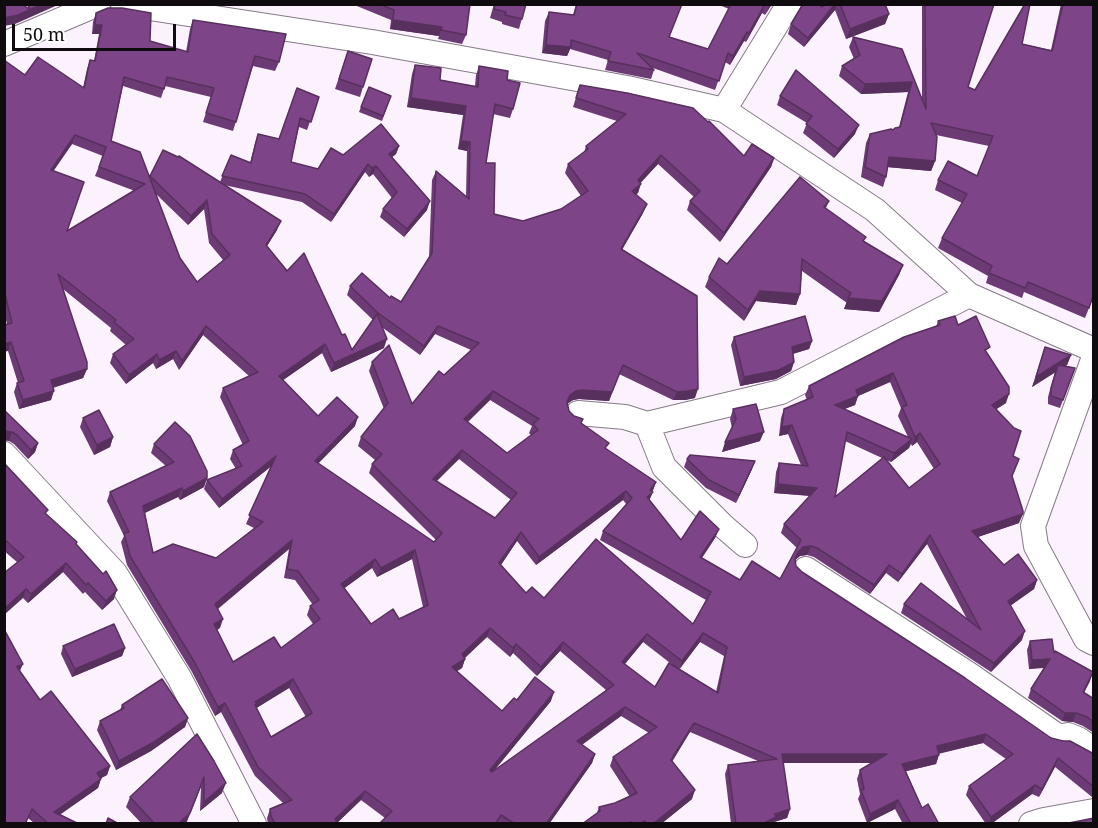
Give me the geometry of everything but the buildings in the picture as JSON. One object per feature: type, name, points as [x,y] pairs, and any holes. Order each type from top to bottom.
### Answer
[{"type":"street","points":[[4,44],[98,4]]},
{"type":"street","points":[[123,4],[372,42],[627,88],[724,110],[875,210],[969,295],[1094,350]]},
{"type":"street","points":[[724,110],[789,4]]},
{"type":"street","points":[[578,413],[625,417],[647,424],[781,392],[969,295]]},
{"type":"street","points":[[1094,357],[1034,526],[1035,546],[1086,639],[1094,643]]},
{"type":"street","points":[[647,424],[664,467],[745,545]]},
{"type":"street","points":[[4,454],[115,573],[180,679],[254,824]]},
{"type":"street","points":[[806,569],[970,675],[1056,735],[1068,735],[1094,750]]},
{"type":"street","points":[[1031,824],[1094,811]]}]
